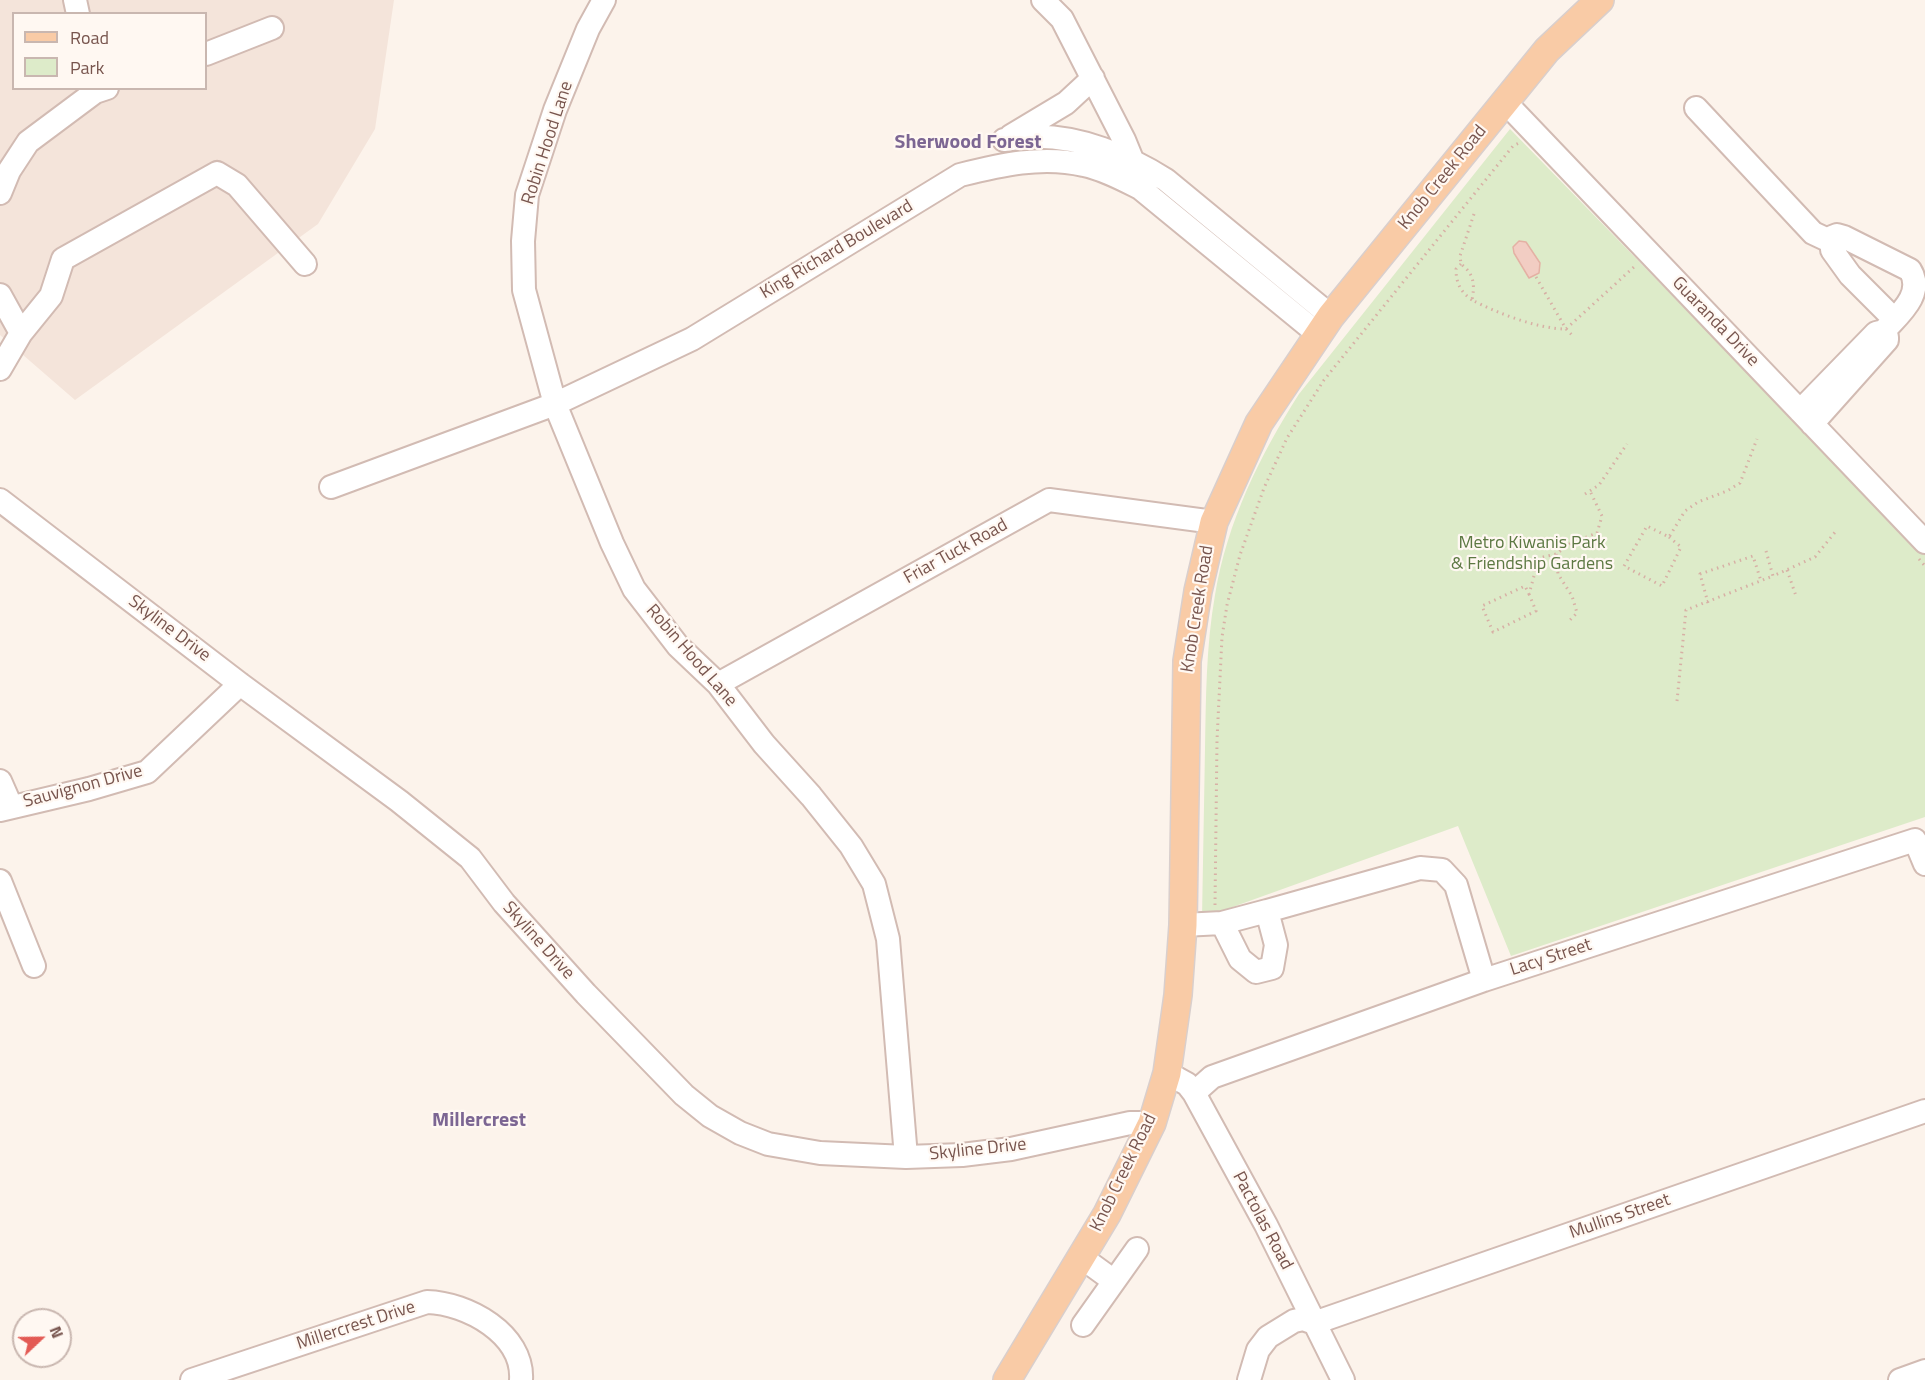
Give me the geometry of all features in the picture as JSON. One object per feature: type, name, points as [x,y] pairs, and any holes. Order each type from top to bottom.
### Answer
[{"type":"main road","name":"Knob Creek Road","points":[[1007,1380],[1107,1214],[1152,1123],[1167,1073],[1178,995],[1183,925],[1187,661],[1198,591],[1214,522],[1259,423],[1325,325],[1547,50],[1600,0]]},
{"type":"street","name":"Robin Hood Lane","points":[[604,0],[588,29],[555,110],[527,195],[522,241],[524,290],[555,404],[612,543],[634,589],[678,646],[718,684],[764,744],[811,796],[850,846],[874,884],[888,939],[906,1157]]},
{"type":"street","points":[[1043,0],[1062,19],[1141,173]]},
{"type":"street","points":[[207,54],[272,28]]},
{"type":"street","points":[[960,175],[1004,140],[1066,103],[1093,78]]},
{"type":"street","points":[[0,193],[5,168],[28,142],[99,90]]},
{"type":"street","name":"Guaranda Drive","points":[[1505,102],[1925,542]]},
{"type":"street","points":[[1056,162],[1058,139],[1066,103]]},
{"type":"street","points":[[1696,108],[1813,233],[1830,241]]},
{"type":"street","name":"King Richard Boulevard","points":[[1004,140],[1033,136],[1104,149],[1141,173],[1325,325]]},
{"type":"street","name":"King Richard Boulevard","points":[[331,487],[555,404],[692,339],[960,175],[1025,161],[1083,165],[1112,174],[1141,173]]},
{"type":"street","points":[[0,369],[21,333],[51,296],[63,260],[217,173],[237,185],[305,264]]},
{"type":"street","points":[[1806,417],[1887,340],[1889,325],[1911,299],[1919,280],[1910,270],[1844,237],[1837,235],[1832,237],[1830,241],[1832,250],[1889,325]]},
{"type":"street","points":[[0,296],[21,333]]},
{"type":"street","name":"Skyline Drive","points":[[0,500],[240,684],[399,801],[470,858],[504,903],[586,994],[684,1095],[710,1116],[740,1133],[768,1144],[820,1153],[906,1157],[962,1155],[1011,1149],[1130,1123],[1152,1123]]},
{"type":"street","name":"Friar Tuck Road","points":[[718,684],[1049,500],[1214,522]]},
{"type":"street","name":"Sauvignon Drive","points":[[5,808],[89,789],[147,772],[240,684]]},
{"type":"street","points":[[0,781],[5,808]]},
{"type":"street","name":"Lacy Street","points":[[1194,1093],[1212,1077],[1484,980],[1915,840],[1925,864]]},
{"type":"street","points":[[1183,925],[1218,923],[1267,912],[1420,868],[1442,870],[1456,885],[1484,980]]},
{"type":"street","points":[[0,881],[34,966]]},
{"type":"street","points":[[1218,923],[1240,959],[1256,972],[1272,968],[1276,945],[1267,912]]},
{"type":"street","name":"Pactolas Road","points":[[1167,1073],[1187,1084],[1194,1093],[1266,1225],[1343,1380]]},
{"type":"street","name":"Mullins Street","points":[[1249,1380],[1258,1350],[1268,1337],[1294,1322],[1303,1319],[1314,1323],[1925,1112]]},
{"type":"street","points":[[1083,1325],[1137,1249]]},
{"type":"street","points":[[1081,1257],[1114,1281]]},
{"type":"street","name":"Millercrest Drive","points":[[192,1380],[427,1302],[444,1303],[463,1308],[481,1317],[498,1331],[514,1349],[522,1372],[521,1380]]},
{"type":"street","points":[[1900,1380],[1925,1371]]},
{"type":"path","points":[[1218,923],[1217,740],[1222,638],[1227,605],[1240,555],[1264,488],[1287,438],[1324,380],[1513,146],[1524,143]]},
{"type":"path","points":[[1472,300],[1475,284],[1470,271],[1461,264],[1460,256],[1474,214]]},
{"type":"path","points":[[1461,264],[1456,269],[1456,278],[1461,292],[1472,300],[1527,322],[1552,329],[1566,328],[1641,261]]},
{"type":"path","points":[[1536,277],[1572,335]]},
{"type":"path","points":[[1669,537],[1685,511],[1698,502],[1727,491],[1740,483],[1757,439]]},
{"type":"path","points":[[1585,494],[1599,485],[1627,444]]},
{"type":"path","points":[[1529,594],[1525,586],[1482,606],[1493,632],[1536,611],[1529,594],[1539,558],[1556,554],[1571,543],[1597,533],[1602,516],[1590,491]]},
{"type":"path","points":[[1647,525],[1669,537],[1681,547],[1662,586],[1624,566],[1647,525]]},
{"type":"path","points":[[1677,701],[1686,610],[1708,603],[1815,557],[1836,531]]},
{"type":"path","points":[[1766,550],[1773,576]]},
{"type":"path","points":[[1556,554],[1558,574],[1572,596],[1577,613],[1569,621]]},
{"type":"path","points":[[1708,603],[1700,574],[1753,556],[1761,581]]},
{"type":"path","points":[[1787,570],[1796,596]]},
{"type":"shaded area","points":[[0,0],[394,0],[375,129],[318,224],[75,400],[0,335]]},
{"type":"green space","name":"Metro Kiwanis Park & Friendship Gardens","points":[[1510,129],[1925,555],[1925,817],[1511,956],[1458,826],[1202,918],[1208,652],[1220,568],[1237,515],[1258,465],[1299,394]]},
{"type":"building","points":[[1519,241],[1526,242],[1540,263],[1539,273],[1529,278],[1514,253],[1513,247]]},
{"type":"district","name":"Sherwood Forest","points":[[968,143]]},
{"type":"district","name":"Millercrest","points":[[479,1121]]}]
